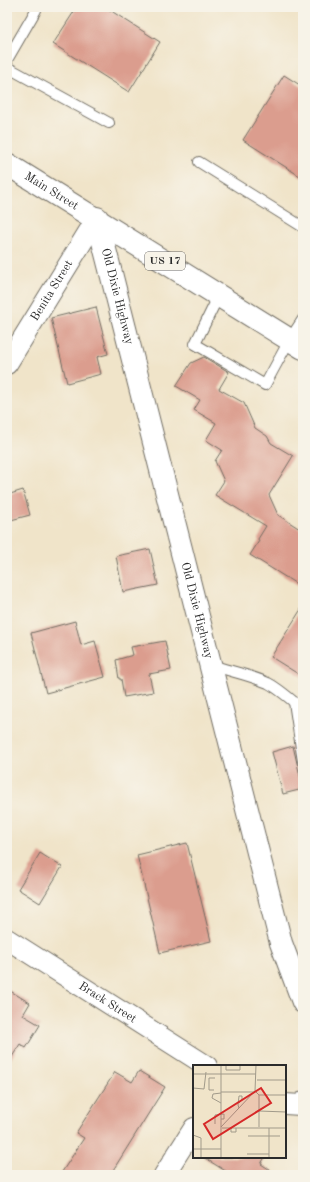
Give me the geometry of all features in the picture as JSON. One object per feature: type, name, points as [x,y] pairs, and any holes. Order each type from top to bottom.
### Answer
[{"type":"street","name":"Main Street","points":[[7,164],[97,218]]},
{"type":"street","name":"US 17","points":[[97,218],[296,343]]},
{"type":"street","name":"Benita Street","points":[[7,364],[97,218]]},
{"type":"street","name":"Old Dixie Highway","points":[[97,218],[281,943],[303,1002]]},
{"type":"street","name":"Brack Street","points":[[7,939],[205,1065]]},
{"type":"street","points":[[286,1104],[301,1105],[303,1102]]},
{"type":"street","points":[[164,1175],[193,1130]]},
{"type":"lane","points":[[7,60],[36,10]]},
{"type":"lane","points":[[7,67],[109,123]]},
{"type":"lane","points":[[199,162],[303,227]]},
{"type":"lane","points":[[219,295],[194,344],[265,385],[296,343],[303,320]]},
{"type":"lane","points":[[210,665],[252,677],[268,684],[303,710]]},
{"type":"lane","points":[[294,702],[303,761]]},
{"type":"building","points":[[77,7],[105,7],[160,42],[129,92],[53,44]]},
{"type":"building","points":[[284,75],[303,87],[303,178],[243,140]]},
{"type":"building","points":[[96,307],[108,354],[97,357],[101,374],[67,383],[51,318]]},
{"type":"building","points":[[204,357],[229,372],[219,389],[244,403],[255,428],[267,436],[271,443],[293,456],[269,495],[278,515],[303,531],[303,588],[250,555],[266,526],[215,495],[224,481],[215,461],[222,450],[206,440],[216,423],[194,410],[200,400],[176,386],[191,363]]},
{"type":"building","points":[[23,490],[30,515],[7,521],[7,495]]},
{"type":"building","points":[[150,549],[158,585],[123,592],[116,556]]},
{"type":"building","points":[[303,606],[303,677],[271,657]]},
{"type":"building","points":[[75,621],[81,645],[95,641],[105,677],[46,693],[31,633]]},
{"type":"building","points":[[165,641],[171,670],[149,674],[153,692],[124,697],[116,660],[133,655],[131,647]]},
{"type":"building","points":[[293,746],[303,789],[283,794],[272,752]]},
{"type":"building","points":[[187,843],[211,941],[160,953],[137,855]]},
{"type":"building","points":[[40,853],[62,867],[40,903],[18,889]]},
{"type":"building","points":[[7,989],[30,1003],[23,1015],[40,1025],[26,1048],[20,1044],[7,1065]]},
{"type":"building","points":[[139,1071],[165,1087],[110,1175],[60,1175],[84,1138],[76,1133],[115,1072],[132,1082]]},
{"type":"building","points":[[205,1158],[264,1158],[261,1164],[278,1175],[232,1175]]}]
